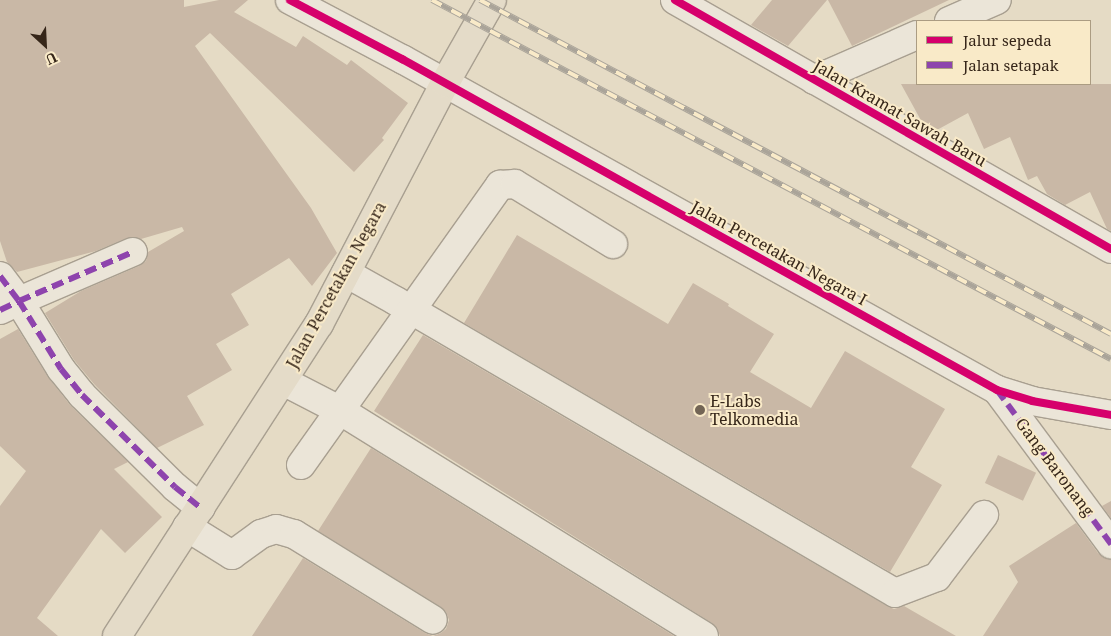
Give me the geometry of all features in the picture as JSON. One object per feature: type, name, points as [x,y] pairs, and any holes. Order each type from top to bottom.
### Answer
[{"type":"main road","name":"Jalan Percetakan Negara","points":[[117,636],[319,324],[444,83],[492,0]]},
{"type":"street","name":"Jalan Percetakan Negara I","points":[[290,0],[444,83],[997,390],[1032,401],[1111,415]]},
{"type":"street","name":"Jalan Kramat Sawah Baru","points":[[675,0],[1111,249]]},
{"type":"street","points":[[951,20],[997,0]]},
{"type":"street","points":[[814,80],[916,35]]},
{"type":"street","points":[[301,465],[500,185],[515,184],[613,244]]},
{"type":"street","points":[[10,306],[133,252]]},
{"type":"street","points":[[346,273],[895,593],[937,577],[984,515]]},
{"type":"street","points":[[0,276],[10,306],[82,395],[175,487],[194,518],[232,555],[261,534],[276,530],[294,534],[433,620]]},
{"type":"street","points":[[283,381],[341,411],[704,636]]},
{"type":"street","name":"Gang Baronang","points":[[997,390],[1111,544]]},
{"type":"building","points":[[0,0],[184,0],[184,7],[219,0],[248,0],[234,12],[296,47],[303,36],[347,65],[351,60],[408,103],[382,138],[384,140],[354,172],[210,33],[195,46],[311,208],[337,253],[312,286],[289,258],[231,294],[249,325],[216,344],[232,370],[187,396],[204,425],[157,448],[94,384],[74,360],[45,313],[81,291],[139,266],[146,261],[148,252],[184,231],[182,227],[141,239],[127,238],[96,251],[17,272],[7,262],[0,241]]},
{"type":"building","points":[[772,0],[827,0],[788,46],[751,25]]},
{"type":"building","points":[[828,0],[949,0],[852,46]]},
{"type":"building","points":[[901,84],[1111,84],[1111,231],[1107,229],[1090,192],[1065,205],[1047,194],[1037,176],[1028,180],[1010,137],[984,149],[968,113],[935,131],[923,124]]},
{"type":"building","name":"E-Labs Telkomedia","points":[[517,235],[668,324],[693,283],[729,304],[728,306],[774,334],[750,372],[811,408],[845,351],[945,409],[911,467],[942,485],[890,572],[464,323]]},
{"type":"building","points":[[18,329],[48,377],[70,405],[128,462],[114,469],[162,517],[125,553],[101,529],[37,618],[58,636],[0,636],[0,506],[26,471],[0,446],[0,339]]},
{"type":"building","points":[[423,335],[887,606],[894,609],[904,606],[956,636],[720,636],[717,628],[712,623],[374,411]]},
{"type":"building","points":[[371,448],[674,636],[433,636],[446,629],[449,620],[446,612],[441,607],[318,531]]},
{"type":"building","points":[[998,455],[1036,473],[1023,501],[985,483]]},
{"type":"building","points":[[1111,501],[1111,518],[1102,506]]},
{"type":"building","points":[[1076,523],[1098,553],[1111,559],[1111,636],[983,636],[1018,582],[1009,566]]},
{"type":"building","points":[[303,558],[425,633],[433,636],[252,636]]},
{"type":"railway","points":[[432,0],[1111,359]]},
{"type":"railway","points":[[480,0],[1111,334]]},
{"type":"marked path","points":[[0,276],[19,301],[133,252]]},
{"type":"marked path","points":[[0,310],[19,301],[61,369],[82,395],[175,487],[201,508]]},
{"type":"marked path","points":[[997,390],[1111,544]]},
{"type":"cycle path","points":[[290,0],[402,59],[997,390],[1032,401],[1111,415]]},
{"type":"cycle path","points":[[675,0],[1111,249]]},
{"type":"place","name":"E-Labs Telkomedia","points":[[700,410]]}]
